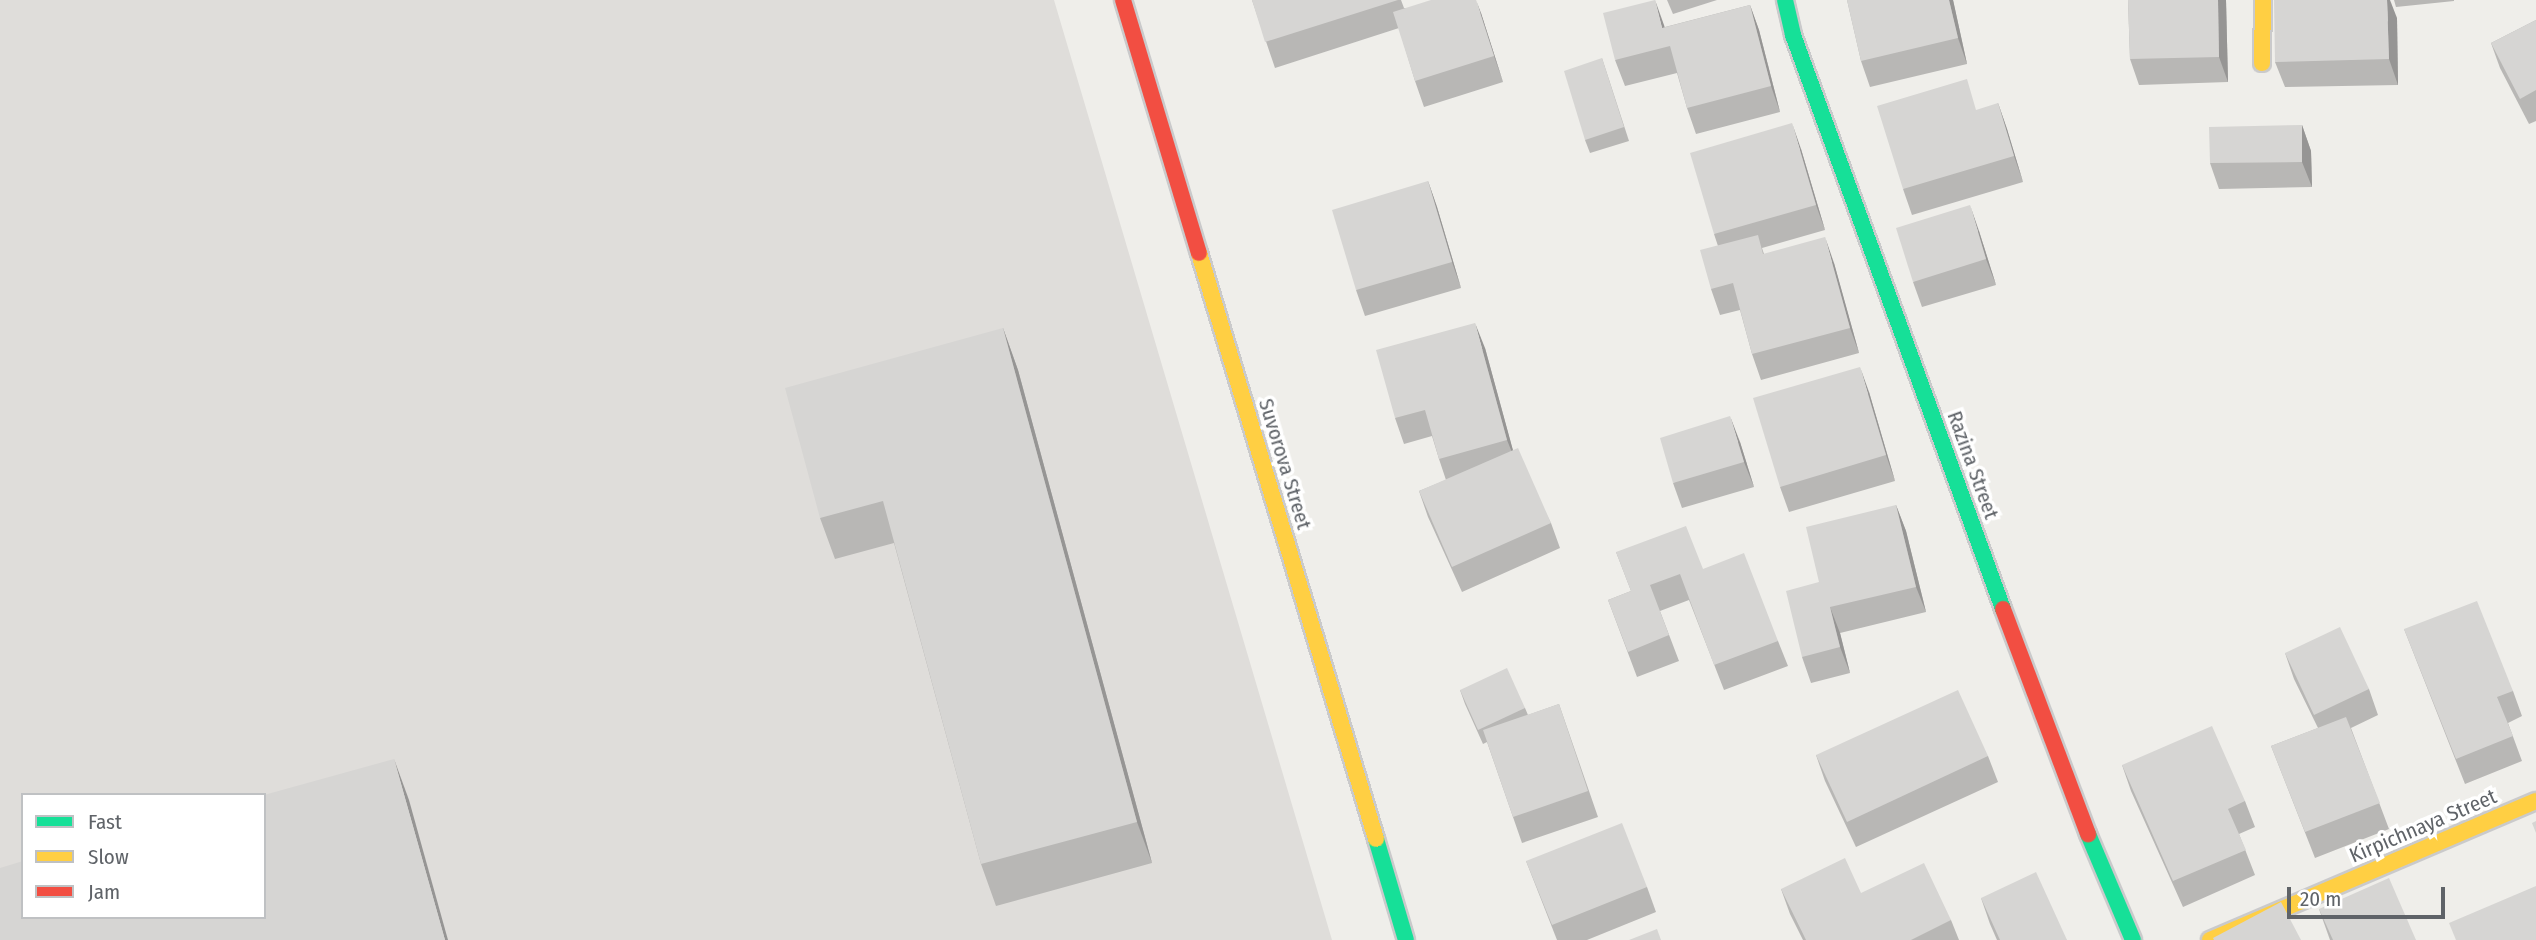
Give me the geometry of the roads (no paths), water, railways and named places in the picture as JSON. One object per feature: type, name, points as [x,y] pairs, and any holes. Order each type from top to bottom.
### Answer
[{"type":"street","name":"Suvorova Street","points":[[1124,0],[1406,940]]},
{"type":"street","name":"Razina Street","points":[[1785,0],[1793,35],[2064,778],[2133,940]]},
{"type":"street","points":[[2262,63],[2263,0]]},
{"type":"street","name":"Kirpichnaya Street","points":[[2210,940],[2536,801]]}]
